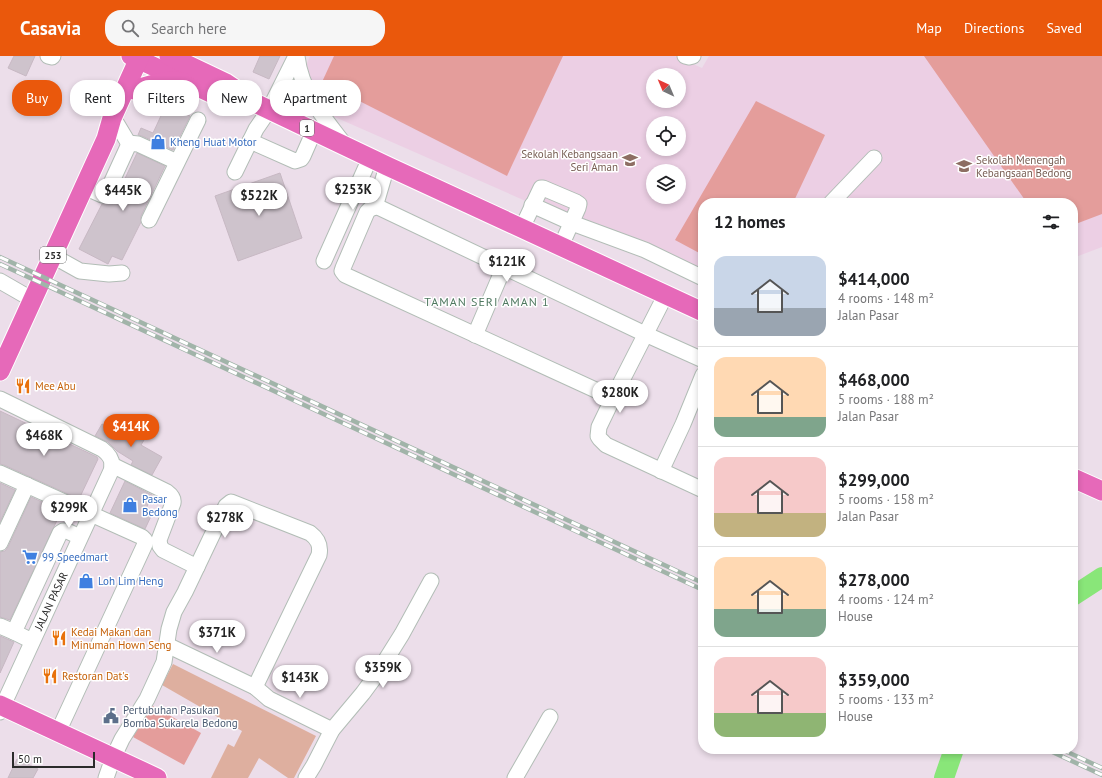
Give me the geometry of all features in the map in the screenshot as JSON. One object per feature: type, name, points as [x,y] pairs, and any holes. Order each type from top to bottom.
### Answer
[{"type":"main road","points":[[119,56],[126,69],[131,86]]},
{"type":"main road","name":"253","points":[[106,139],[117,124],[141,58]]},
{"type":"main road","name":"1","points":[[141,58],[182,80]]},
{"type":"main road","name":"1","points":[[179,58],[226,83],[263,107],[698,310]]},
{"type":"main road","name":"253","points":[[1,367],[106,139],[112,118],[131,86]]},
{"type":"main road","name":"1","points":[[199,88],[223,99],[263,107]]},
{"type":"main road","points":[[1078,480],[1102,491]]},
{"type":"main road","points":[[1,707],[157,778]]},
{"type":"street","points":[[48,56],[53,56]]},
{"type":"street","points":[[235,172],[262,119],[263,107],[296,56]]},
{"type":"street","points":[[296,56],[302,81],[313,101],[345,146]]},
{"type":"street","points":[[685,56],[693,56]]},
{"type":"street","points":[[149,220],[198,120]]},
{"type":"street","points":[[84,187],[102,195],[106,193],[128,147],[128,143],[117,124]]},
{"type":"street","points":[[250,142],[295,161],[301,159],[303,156],[314,131]]},
{"type":"street","points":[[128,143],[138,144],[177,162]]},
{"type":"street","points":[[324,261],[370,158]]},
{"type":"street","points":[[836,198],[874,158]]},
{"type":"street","points":[[375,207],[388,166]]},
{"type":"street","points":[[522,228],[541,188],[576,202],[579,204],[561,246]]},
{"type":"street","points":[[532,205],[572,223],[645,250],[698,276]]},
{"type":"street","points":[[613,398],[345,275],[342,271],[343,268],[367,212],[370,209],[378,207],[698,358]]},
{"type":"street","points":[[53,256],[80,271],[109,274],[122,273]]},
{"type":"street","points":[[474,335],[504,267]]},
{"type":"street","points":[[0,281],[33,300]]},
{"type":"street","points":[[666,294],[599,427],[598,436],[606,445],[698,488]]},
{"type":"street","points":[[661,471],[698,387]]},
{"type":"street","points":[[0,399],[102,449],[110,456],[112,465],[167,492],[171,496],[173,503],[159,540],[160,546],[163,550],[197,567]]},
{"type":"street","name":"JALAN PASAR","points":[[1,707],[111,471],[112,465]]},
{"type":"street","points":[[0,473],[142,537],[145,540],[58,732]]},
{"type":"street","points":[[0,543],[27,485]]},
{"type":"street","points":[[106,778],[122,739],[147,699],[164,662],[170,621],[174,612],[226,506],[231,502],[310,533],[319,543],[320,549],[319,555],[255,687]]},
{"type":"street","points":[[14,632],[60,533],[67,531],[80,537]]},
{"type":"street","points":[[306,778],[332,730],[377,674],[402,634],[430,581]]},
{"type":"street","points":[[0,626],[32,641]]},
{"type":"street","points":[[167,645],[255,687],[269,699],[332,730]]},
{"type":"street","points":[[515,778],[550,717]]},
{"type":"shaded area","points":[[310,56],[675,56],[702,68],[709,56],[1102,56],[1102,247],[1078,256],[1078,198],[698,198],[698,277],[333,116],[361,116],[361,80],[307,80],[306,66]]},
{"type":"shaded area","points":[[334,56],[563,56],[507,176],[361,102],[361,80],[323,80]]},
{"type":"shaded area","points":[[924,56],[1102,56],[1102,214],[1078,223],[1078,198],[1023,198]]},
{"type":"shaded area","points":[[756,101],[825,135],[795,198],[699,198]]},
{"type":"shaded area","points":[[698,201],[698,252],[675,240]]},
{"type":"shaded area","points":[[173,664],[316,736],[294,778],[288,778],[259,758],[248,778],[211,778],[228,744],[234,747],[242,731],[162,685]]},
{"type":"shaded area","points":[[151,705],[201,733],[184,765],[133,737]]},
{"type":"building","points":[[14,56],[35,56],[26,76],[8,68]]},
{"type":"building","points":[[260,56],[280,56],[269,79],[253,72]]},
{"type":"building","points":[[161,116],[190,116],[173,150],[138,135],[141,128],[153,133]]},
{"type":"building","points":[[137,153],[165,166],[141,216],[141,222],[122,260],[112,256],[108,264],[79,249],[102,204],[109,202],[113,204]]},
{"type":"building","points":[[280,173],[302,238],[238,261],[215,196]]},
{"type":"building","points":[[0,411],[97,457],[98,459],[79,499],[0,464]]},
{"type":"building","points":[[102,424],[116,432],[120,426],[144,440],[141,445],[162,457],[152,475],[131,465],[133,461],[117,451],[108,442],[95,436]]},
{"type":"building","name":"Pasar Bedong","points":[[125,481],[152,495],[145,511],[152,514],[145,529],[110,513]]},
{"type":"building","points":[[0,483],[15,490],[0,522]]},
{"type":"building","points":[[31,497],[71,515],[68,520],[59,516],[10,620],[0,617],[0,552],[5,551],[8,547]]},
{"type":"building","points":[[0,636],[14,642],[0,673]]},
{"type":"building","points":[[17,759],[38,769],[33,778],[8,778]]},
{"type":"waterway","points":[[1078,593],[1102,577]]},
{"type":"waterway","points":[[944,778],[952,754]]},
{"type":"railway","points":[[0,257],[698,581]]},
{"type":"railway","points":[[0,264],[698,588]]},
{"type":"railway","points":[[1057,754],[1102,775]]},
{"type":"railway","points":[[1072,754],[1102,768]]},
{"type":"place","name":"Kheng Huat Motor","points":[[158,142]]},
{"type":"place","name":"Sekolah Kebangsaan Seri Aman","points":[[630,160]]},
{"type":"place","name":"Sekolah Menengah Kebangsaan Bedong","points":[[964,166]]},
{"type":"place","name":"Mee Abu","points":[[23,386]]},
{"type":"place","name":"Pasar Bedong","points":[[130,505]]},
{"type":"place","name":"99 Speedmart","points":[[30,557]]},
{"type":"place","name":"Loh Lim Heng","points":[[86,581]]},
{"type":"place","name":"Kedai Makan dan Minuman Hown Seng","points":[[59,638]]},
{"type":"place","name":"Restoran Dat's","points":[[50,676]]},
{"type":"place","name":"Pertubuhan Pasukan Bomba Sukarela Bedong","points":[[111,716]]},
{"type":"district","name":"TAMAN SERI AMAN 1","points":[[487,302]]}]
